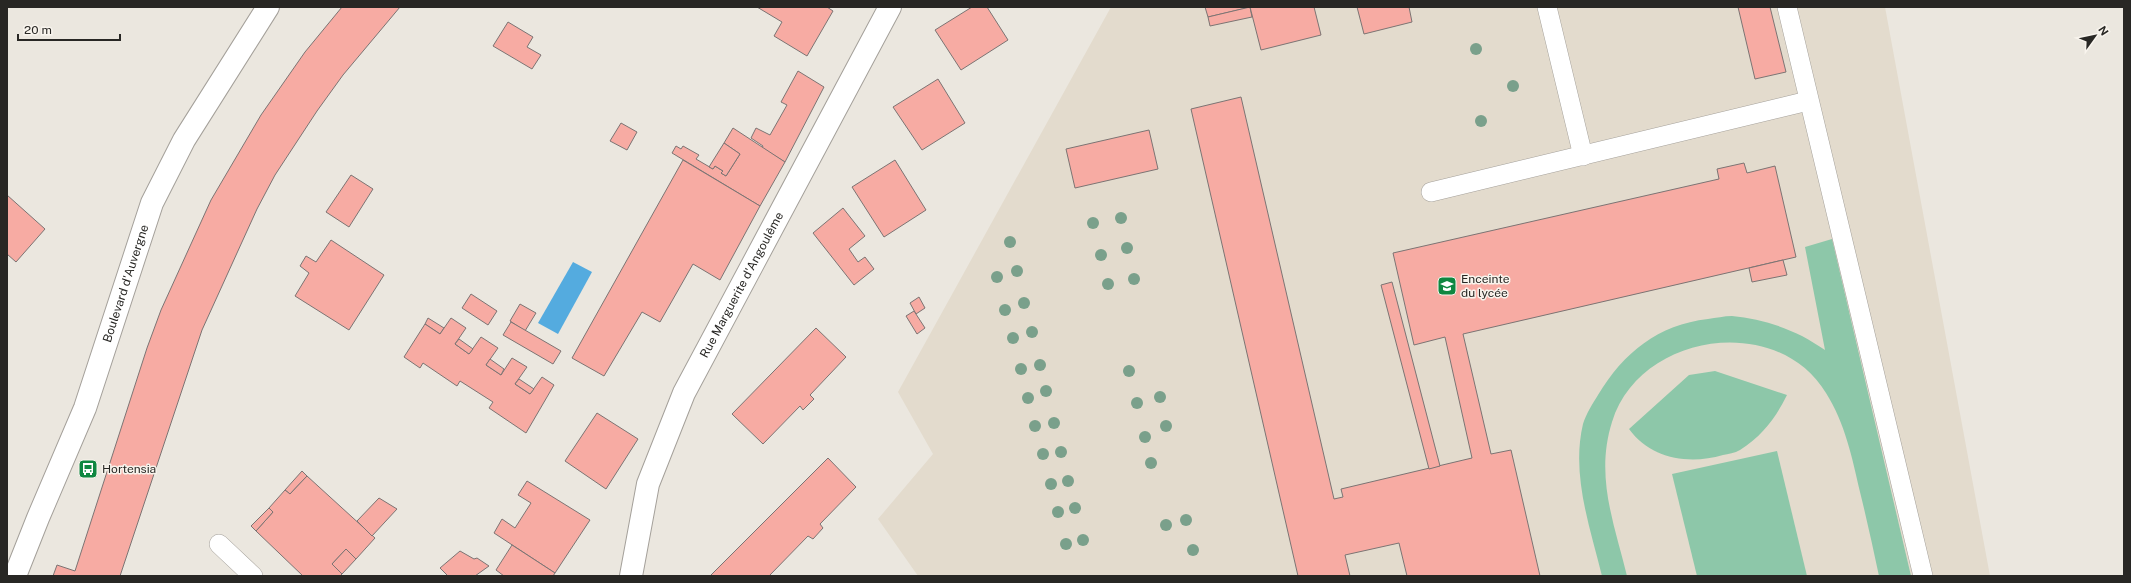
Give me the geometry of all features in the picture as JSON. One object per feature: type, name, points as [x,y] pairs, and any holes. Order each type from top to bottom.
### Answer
[{"type":"street","name":"Boulevard d'Auvergne","points":[[15,576],[85,408],[152,203],[184,140],[268,7]]},
{"type":"street","name":"Rue Marguerite d'Angoulême","points":[[631,576],[648,484],[684,393],[890,7]]},
{"type":"lane","points":[[1547,7],[1582,156]]},
{"type":"lane","points":[[1787,7],[1808,101],[1923,576]]},
{"type":"lane","points":[[1431,192],[1808,101]]},
{"type":"lane","points":[[219,544],[253,576]]},
{"type":"shaded area","name":"Enceinte du lycée","points":[[1111,7],[1885,7],[1990,576],[918,576],[878,519],[933,454],[898,392]]},
{"type":"green space","points":[[1832,239],[1911,576],[1879,576],[1847,441],[1833,404],[1826,393],[1804,367],[1776,351],[1744,343],[1711,344],[1679,352],[1650,369],[1627,392],[1612,422],[1607,442],[1605,461],[1608,499],[1627,576],[1602,576],[1584,501],[1579,462],[1580,443],[1584,420],[1608,380],[1631,354],[1658,334],[1673,327],[1690,322],[1723,317],[1732,316],[1750,318],[1777,325],[1802,336],[1825,350],[1805,247]]},
{"type":"green space","points":[[1715,371],[1787,395],[1778,412],[1768,426],[1740,450],[1710,458],[1684,459],[1672,457],[1659,453],[1648,447],[1629,429],[1689,375]]},
{"type":"green space","points":[[1777,451],[1807,576],[1697,576],[1672,474]]},
{"type":"water","points":[[573,262],[592,272],[558,334],[538,323]]},
{"type":"building","points":[[342,7],[400,7],[343,75],[317,111],[275,175],[257,209],[202,330],[120,576],[53,576],[57,565],[75,571],[147,348],[161,310],[211,200],[261,115],[305,52]]},
{"type":"building","points":[[757,7],[827,7],[833,11],[807,56],[774,36],[782,22]]},
{"type":"building","points":[[972,7],[987,7],[1008,40],[961,70],[935,30]]},
{"type":"building","points":[[1205,7],[1251,7],[1208,17]]},
{"type":"building","points":[[1250,7],[1252,17],[1210,26],[1208,17]]},
{"type":"building","points":[[1250,7],[1314,7],[1321,35],[1261,50]]},
{"type":"building","points":[[1357,7],[1409,7],[1412,22],[1364,34]]},
{"type":"building","points":[[1738,7],[1770,7],[1786,72],[1755,79]]},
{"type":"building","points":[[508,22],[533,37],[527,47],[541,55],[532,69],[493,46]]},
{"type":"building","points":[[798,71],[824,87],[785,162],[762,148],[763,146],[751,138],[756,128],[770,135],[787,105],[781,102]]},
{"type":"building","points":[[938,79],[965,123],[922,150],[893,107]]},
{"type":"building","points":[[1241,97],[1334,499],[1343,497],[1341,489],[1472,458],[1445,337],[1414,345],[1393,253],[1719,179],[1717,169],[1744,163],[1747,173],[1775,166],[1796,257],[1463,334],[1491,454],[1511,450],[1540,576],[1407,576],[1399,543],[1345,555],[1350,576],[1298,576],[1191,109]]},
{"type":"building","points":[[621,123],[637,132],[627,150],[610,141]]},
{"type":"building","points":[[733,128],[785,162],[760,206],[672,153],[676,146],[681,149],[683,146],[699,155],[696,159],[713,169],[715,166],[723,171],[721,173],[726,176],[740,154],[724,143]]},
{"type":"building","points":[[1149,130],[1158,169],[1075,188],[1066,149]]},
{"type":"building","points":[[724,143],[740,154],[726,176],[721,173],[723,171],[715,166],[713,169],[709,167]]},
{"type":"building","points":[[683,160],[760,206],[720,280],[693,264],[660,322],[642,312],[604,376],[572,358]]},
{"type":"building","points":[[895,160],[926,210],[884,237],[852,187]]},
{"type":"building","points":[[351,175],[373,189],[349,227],[326,212]]},
{"type":"building","points":[[7,195],[45,229],[16,262],[7,254]]},
{"type":"building","points":[[843,208],[865,236],[849,249],[858,262],[865,257],[874,269],[854,285],[813,233]]},
{"type":"building","points":[[331,240],[384,275],[349,330],[295,296],[309,273],[300,266],[306,256],[316,262]]},
{"type":"building","points":[[1783,260],[1787,275],[1752,282],[1749,268]]},
{"type":"building","points":[[1392,282],[1440,466],[1429,469],[1381,285]]},
{"type":"building","points":[[471,294],[497,311],[488,325],[462,308]]},
{"type":"building","points":[[919,297],[925,308],[916,314],[910,303]]},
{"type":"building","points":[[520,304],[536,313],[525,331],[510,321]]},
{"type":"building","points":[[914,311],[925,328],[917,334],[906,316]]},
{"type":"building","points":[[428,318],[444,328],[440,334],[425,324]]},
{"type":"building","points":[[451,318],[466,328],[455,344],[469,354],[481,337],[498,348],[486,365],[501,375],[512,358],[527,367],[515,384],[530,394],[542,377],[554,385],[526,433],[489,408],[493,402],[460,381],[457,386],[423,363],[420,368],[404,357],[425,324],[440,334]]},
{"type":"building","points":[[511,322],[561,351],[553,364],[503,335]]},
{"type":"building","points":[[816,328],[846,357],[810,395],[814,399],[803,410],[800,406],[763,444],[732,414]]},
{"type":"building","points":[[459,339],[473,349],[469,354],[455,344]]},
{"type":"building","points":[[490,359],[504,369],[501,375],[486,365]]},
{"type":"building","points":[[519,379],[534,389],[530,394],[515,384]]},
{"type":"building","points":[[597,413],[638,439],[606,489],[565,461]]},
{"type":"building","points":[[828,458],[856,487],[820,524],[823,528],[813,539],[808,536],[769,576],[710,576]]},
{"type":"building","points":[[302,471],[307,476],[290,494],[285,490]]},
{"type":"building","points":[[307,476],[375,538],[356,559],[346,549],[332,564],[342,574],[340,576],[303,576],[256,531],[273,512],[269,508],[285,490],[290,494]]},
{"type":"building","points":[[527,481],[590,520],[555,573],[494,533],[502,519],[515,528],[531,503],[518,495]]},
{"type":"building","points":[[379,498],[397,509],[372,536],[357,521]]},
{"type":"building","points":[[269,508],[273,512],[256,531],[251,526]]},
{"type":"building","points":[[512,545],[555,573],[553,576],[504,576],[496,570]]},
{"type":"building","points":[[346,549],[356,559],[342,574],[332,564]]},
{"type":"building","points":[[460,551],[474,559],[477,558],[489,566],[475,576],[448,576],[440,568]]},
{"type":"place","name":"Enceinte du lycée","points":[[1447,286]]},
{"type":"place","name":"Hortensia","points":[[88,469]]}]
